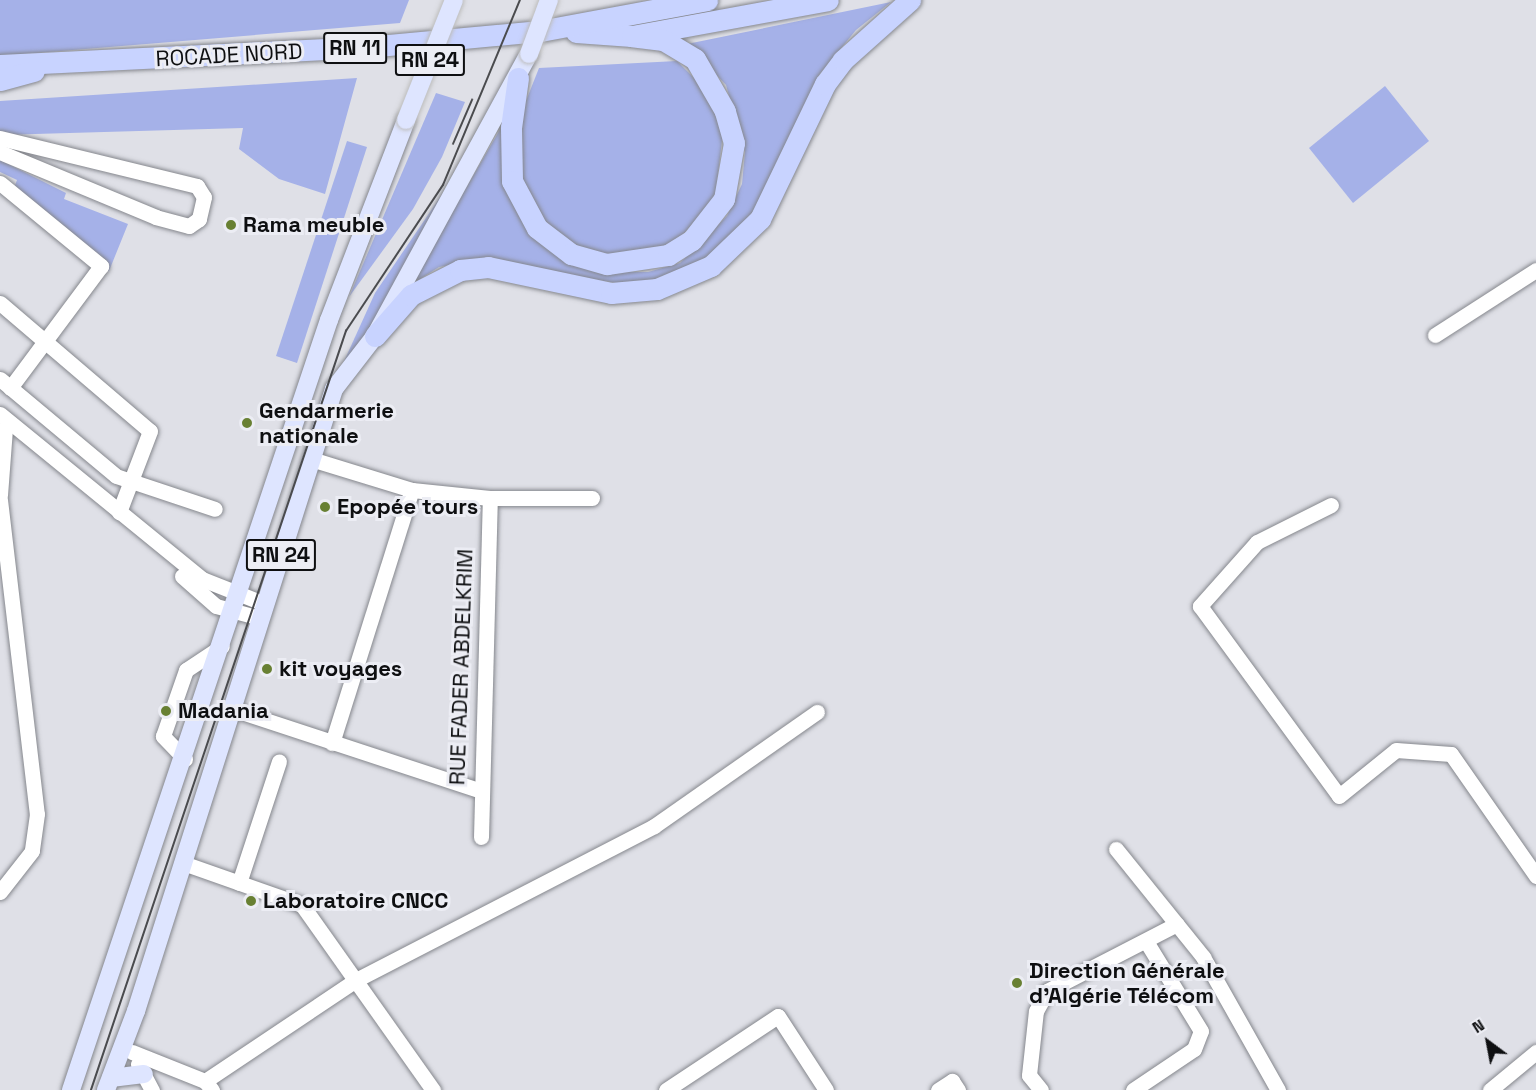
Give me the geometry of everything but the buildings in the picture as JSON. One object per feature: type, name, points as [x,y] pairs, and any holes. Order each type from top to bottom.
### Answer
[{"type":"highway","name":"ROCADE NORD","points":[[0,65],[43,65],[367,48],[546,29],[707,0]]},
{"type":"highway","points":[[632,36],[828,0]]},
{"type":"highway","points":[[375,336],[411,295],[431,280],[460,270],[488,267],[611,292],[657,289],[711,266],[760,219],[825,84],[843,60],[910,0]]},
{"type":"highway","points":[[518,78],[511,128],[512,181],[537,228],[571,254],[607,264],[668,255],[692,240],[719,208],[730,181],[734,142],[725,111],[695,59],[663,40],[546,29]]},
{"type":"highway","points":[[0,80],[43,65]]},
{"type":"main road","name":"RN 24","points":[[71,1090],[185,759],[329,320],[454,0]]},
{"type":"main road","name":"RN 24","points":[[108,1084],[128,1046],[183,863],[334,389],[375,336],[518,78],[549,0]]},
{"type":"main road","points":[[108,1084],[144,1074]]},
{"type":"street","points":[[0,138],[197,186],[204,196],[199,219],[189,226],[156,217],[0,152]]},
{"type":"street","points":[[0,183],[101,266],[46,342],[5,384],[134,485],[215,509]]},
{"type":"street","points":[[1435,335],[1536,270]]},
{"type":"street","points":[[0,303],[150,431],[134,485],[121,499],[119,512]]},
{"type":"street","points":[[2,422],[216,606],[235,603]]},
{"type":"street","points":[[0,495],[2,422]]},
{"type":"street","points":[[2,422],[235,603],[263,611]]},
{"type":"street","points":[[311,459],[412,490],[490,498],[592,498]]},
{"type":"street","points":[[332,743],[412,490]]},
{"type":"street","name":"RUE FADER ABDELKRIM","points":[[481,837],[478,790],[490,498]]},
{"type":"street","points":[[0,500],[37,834],[32,851],[0,892]]},
{"type":"street","points":[[1331,505],[1257,542],[1200,606],[1339,796],[1396,750],[1451,754],[1536,876]]},
{"type":"street","points":[[185,759],[163,736],[186,670],[222,646]]},
{"type":"street","points":[[232,710],[478,790]]},
{"type":"street","points":[[128,1046],[208,1085],[356,980],[654,826],[817,712]]},
{"type":"street","points":[[239,883],[279,761]]},
{"type":"street","points":[[1116,849],[1203,957],[1278,1090]]},
{"type":"street","points":[[183,863],[302,905],[433,1090]]},
{"type":"street","points":[[1041,1090],[1029,1075],[1036,1011],[1047,991],[1147,943],[1177,924]]},
{"type":"street","points":[[1133,1090],[1194,1049],[1201,1031],[1147,943]]},
{"type":"street","points":[[666,1090],[778,1016],[826,1090]]},
{"type":"street","points":[[128,1046],[152,1090]]},
{"type":"street","points":[[1490,1090],[1536,1052]]},
{"type":"street","points":[[939,1090],[952,1081],[958,1090]]},
{"type":"shaded area","points":[[0,0],[409,0],[400,23],[0,56]]},
{"type":"shaded area","points":[[891,2],[856,30],[819,75],[770,189],[730,242],[673,278],[630,285],[472,261],[439,267],[409,286],[505,121],[511,197],[612,272],[648,272],[680,263],[727,216],[742,184],[745,152],[726,85],[687,44]]},
{"type":"shaded area","points":[[677,61],[705,89],[723,132],[715,200],[671,247],[615,259],[561,241],[533,206],[519,171],[522,111],[539,68]]},
{"type":"shaded area","points":[[357,78],[325,194],[279,179],[239,149],[243,128],[0,135],[0,101]]},
{"type":"shaded area","points":[[1385,86],[1429,141],[1353,203],[1309,148]]},
{"type":"shaded area","points":[[436,93],[465,102],[442,157],[413,209],[349,297]]},
{"type":"shaded area","points":[[347,141],[367,147],[297,363],[276,356]]},
{"type":"shaded area","points":[[0,160],[66,193],[64,199],[128,224],[109,271],[14,188],[17,180],[0,172]]},
{"type":"shaded area","points":[[449,184],[393,296],[336,379],[375,293]]},
{"type":"tram line","points":[[91,1090],[346,331],[443,185],[520,0]]},
{"type":"tram line","points":[[453,144],[472,100]]},
{"type":"place","name":"Rama meuble","points":[[231,225]]},
{"type":"place","name":"Gendarmerie nationale","points":[[247,423]]},
{"type":"place","name":"Epopée tours","points":[[325,507]]},
{"type":"place","name":"kit voyages","points":[[267,669]]},
{"type":"place","name":"Madania","points":[[166,711]]},
{"type":"place","name":"Laboratoire CNCC","points":[[251,901]]},
{"type":"place","name":"Direction Générale d'Algérie Télécom","points":[[1017,983]]}]
